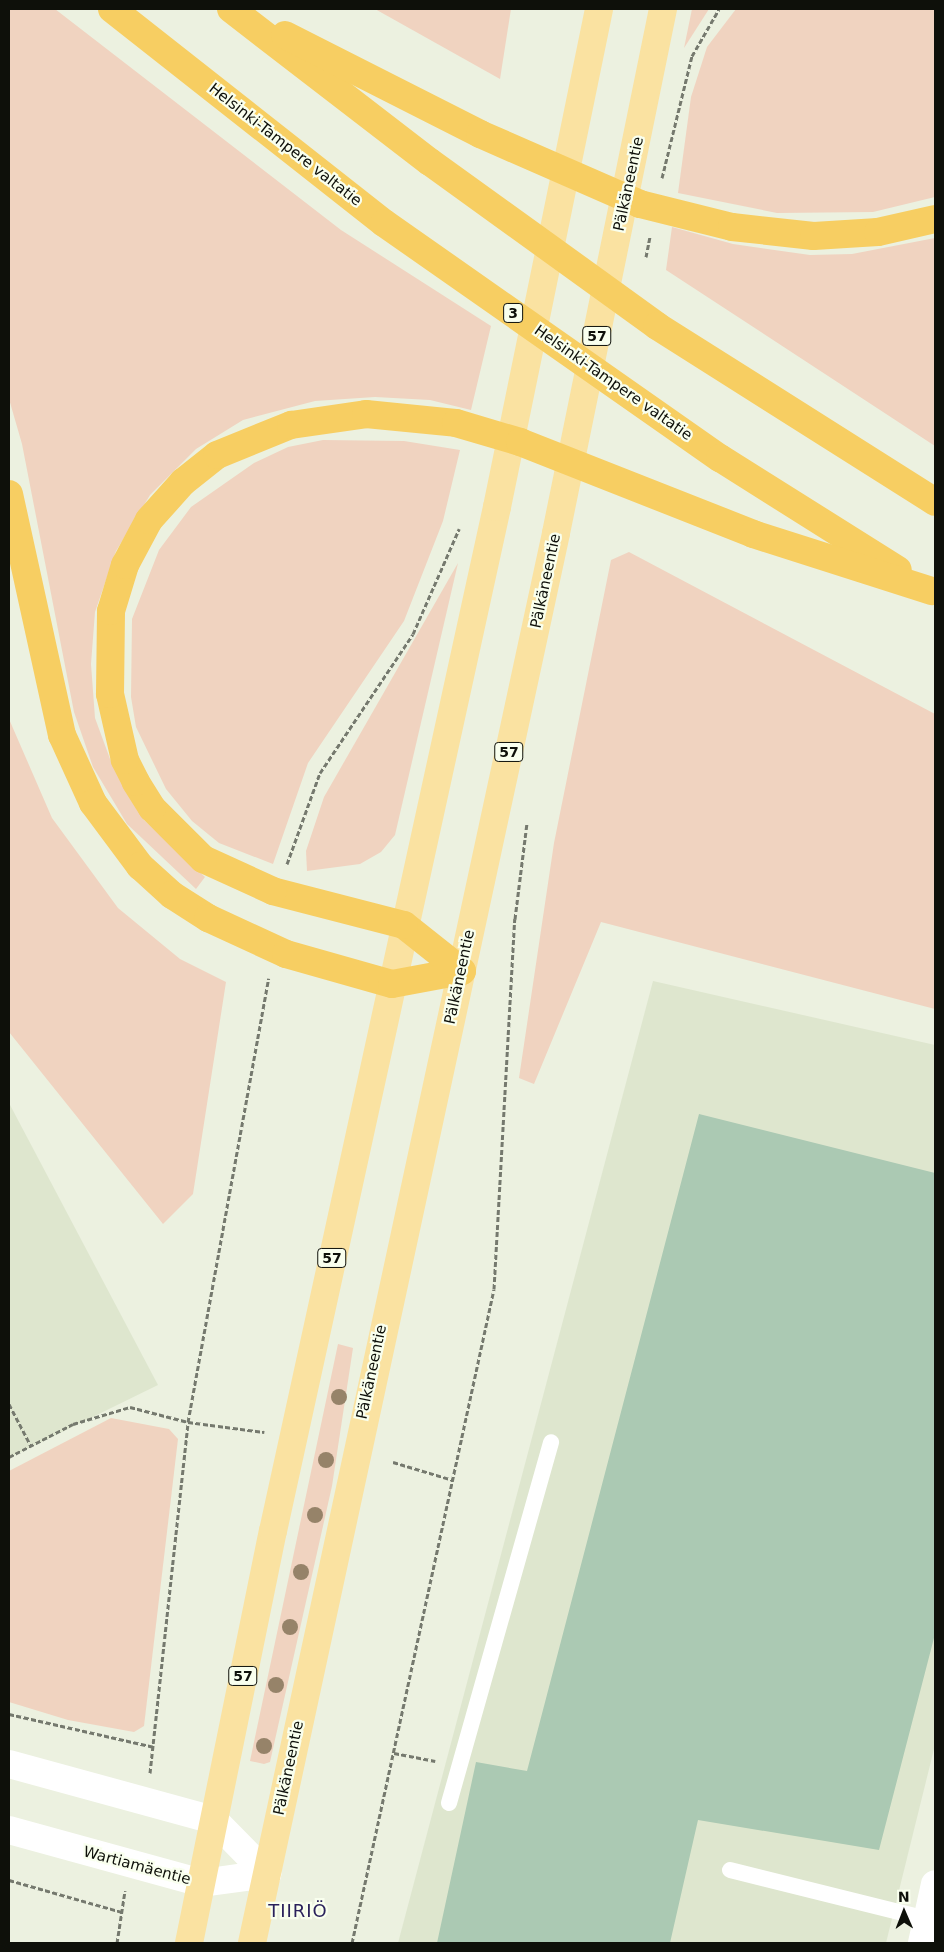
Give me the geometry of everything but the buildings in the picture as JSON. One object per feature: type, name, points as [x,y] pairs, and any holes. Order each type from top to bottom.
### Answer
[{"type":"highway","name":"Helsinki-Tampere valtatie","points":[[112,9],[384,223],[720,458],[933,592]]},
{"type":"highway","points":[[233,9],[480,134],[640,204],[732,227],[814,236],[878,232],[935,219]]},
{"type":"highway","points":[[233,9],[430,162],[657,326],[935,502]]},
{"type":"highway","points":[[462,971],[404,925],[274,891],[203,859],[152,808],[125,760],[114,722],[108,669],[111,611],[125,565],[149,520],[183,482],[217,455],[254,436],[332,416],[366,414],[456,423],[520,442],[754,534],[933,592]]},
{"type":"highway","points":[[9,494],[62,734],[76,771],[114,836],[172,895],[208,918],[286,954],[392,984],[462,971]]},
{"type":"main road","name":"57","points":[[189,1943],[404,925],[498,507],[599,9]]},
{"type":"main road","name":"Pälkäneentie","points":[[252,1943],[556,533],[664,9]]},
{"type":"main road","points":[[9,1764],[214,1820],[267,1874]]},
{"type":"main road","name":"Wartiamäentie","points":[[9,1830],[130,1866],[202,1883],[267,1874]]},
{"type":"main road","points":[[924,1931],[935,1884]]},
{"type":"lane","points":[[449,1803],[551,1442]]},
{"type":"lane","points":[[730,1870],[924,1931]]},
{"type":"path","points":[[669,148],[692,56],[719,9]]},
{"type":"path","points":[[286,867],[320,773],[413,634],[462,522]]},
{"type":"path","points":[[352,1943],[494,1289],[515,919],[527,820]]},
{"type":"path","points":[[146,1800],[154,1747],[188,1422],[269,978]]},
{"type":"path","points":[[9,1404],[31,1446]]},
{"type":"path","points":[[9,1457],[73,1424],[130,1407],[188,1422],[265,1432]]},
{"type":"path","points":[[393,1462],[454,1480]]},
{"type":"path","points":[[9,1714],[154,1747]]},
{"type":"path","points":[[394,1753],[460,1766]]},
{"type":"path","points":[[117,1943],[130,1866]]},
{"type":"path","points":[[9,1880],[122,1912]]},
{"type":"shaded area","points":[[9,9],[55,9],[341,230],[491,326],[471,410],[430,400],[375,397],[315,401],[243,420],[196,449],[150,495],[116,551],[95,612],[91,664],[95,718],[113,767],[144,820],[205,877],[196,889],[127,824],[93,767],[74,712],[22,444],[9,399]]},
{"type":"shaded area","points":[[375,9],[511,9],[500,79]]},
{"type":"shaded area","points":[[692,9],[709,9],[684,48]]},
{"type":"shaded area","points":[[736,9],[935,9],[935,197],[873,212],[777,213],[678,193],[691,97],[707,47]]},
{"type":"shaded area","points":[[672,227],[733,244],[810,255],[852,254],[935,238],[935,446],[666,270]]},
{"type":"shaded area","points":[[323,440],[404,441],[460,450],[443,521],[404,621],[308,763],[273,864],[219,843],[192,821],[166,789],[136,727],[131,697],[132,619],[159,550],[191,507],[254,463],[288,447]]},
{"type":"shaded area","points":[[629,552],[935,714],[935,1009],[601,922],[534,1084],[519,1078],[554,843],[611,560]]},
{"type":"shaded area","points":[[458,563],[395,835],[381,852],[360,864],[307,871],[306,851],[324,797]]},
{"type":"shaded area","points":[[9,719],[52,818],[118,908],[180,959],[226,982],[193,1194],[163,1224],[9,1032]]},
{"type":"shaded area","points":[[653,981],[935,1045],[935,1745],[886,1943],[398,1943]]},
{"type":"shaded area","points":[[9,1103],[158,1385],[9,1458]]},
{"type":"shaded area","points":[[338,1344],[353,1348],[332,1486],[270,1762],[264,1764],[250,1761]]},
{"type":"shaded area","points":[[111,1418],[169,1429],[178,1439],[144,1726],[134,1732],[68,1720],[9,1702],[9,1471]]},
{"type":"district","name":"TIIRIÖ","points":[[298,1911]]}]
